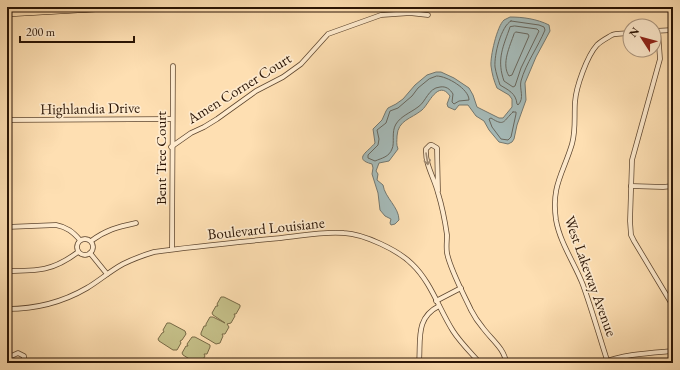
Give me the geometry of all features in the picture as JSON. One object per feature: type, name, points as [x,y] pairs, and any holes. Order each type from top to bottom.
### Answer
[{"type":"highway","points":[[7,13],[113,7]]},
{"type":"street","name":"Amen Corner Court","points":[[171,147],[191,133],[217,119],[256,91],[283,77],[301,64],[328,34],[381,15],[410,13],[428,16]]},
{"type":"street","points":[[662,31],[673,30]]},
{"type":"street","name":"West Lakeway Avenue","points":[[607,360],[582,284],[562,239],[557,223],[555,194],[558,179],[572,143],[575,126],[575,101],[578,84],[596,46],[601,41],[614,34],[622,34]]},
{"type":"street","points":[[660,58],[632,160],[631,235],[673,306]]},
{"type":"street","name":"Bent Tree Court","points":[[172,66],[172,249]]},
{"type":"street","name":"Highlandia Drive","points":[[7,120],[172,118]]},
{"type":"street","points":[[438,191],[437,148],[432,144],[426,149],[426,160],[438,191],[445,221],[447,252],[450,262],[476,318],[502,352],[506,358],[506,363]]},
{"type":"street","points":[[631,186],[673,186]]},
{"type":"street","points":[[91,241],[105,231],[115,227],[136,223]]},
{"type":"street","points":[[7,227],[63,226],[70,230],[80,240]]},
{"type":"street","name":"Boulevard Louisiane","points":[[7,309],[36,306],[56,302],[72,296],[122,265],[138,257],[154,252],[344,233],[361,236],[396,252],[412,264],[421,274],[453,332],[480,363]]},
{"type":"street","points":[[86,238],[91,241],[93,247],[90,253],[84,255],[78,252],[76,246],[80,240],[86,238]]},
{"type":"street","points":[[7,271],[35,271],[48,269],[78,252]]},
{"type":"street","points":[[90,253],[107,274]]},
{"type":"street","points":[[436,301],[461,288]]},
{"type":"street","points":[[419,363],[420,333],[423,322],[427,314],[439,306]]},
{"type":"street","points":[[602,363],[607,360],[646,353],[673,351]]},
{"type":"street","points":[[7,358],[18,353],[24,356],[24,359],[21,362]]},
{"type":"shaded area","points":[[221,297],[240,305],[240,307],[236,314],[234,314],[235,316],[231,323],[227,324],[229,327],[225,334],[222,334],[223,336],[220,343],[216,344],[201,335],[201,333],[210,317],[225,323],[212,313],[216,306],[218,306],[217,304]]},
{"type":"shaded area","points":[[167,323],[170,323],[185,331],[186,334],[180,341],[181,343],[177,350],[173,350],[158,339],[164,332],[163,330]]},
{"type":"shaded area","points":[[192,337],[195,337],[210,345],[207,354],[204,354],[205,356],[201,363],[196,363],[182,353],[186,346],[188,346],[187,344]]},
{"type":"water","points":[[510,17],[540,21],[549,25],[550,31],[536,57],[525,83],[526,100],[517,125],[514,139],[508,144],[499,142],[484,121],[476,116],[468,105],[459,105],[455,110],[448,107],[447,104],[450,96],[446,91],[438,91],[422,110],[402,123],[397,136],[398,149],[389,161],[379,163],[376,171],[378,174],[377,180],[383,185],[386,194],[397,211],[399,220],[395,224],[391,225],[391,219],[385,216],[380,210],[378,193],[372,174],[372,164],[363,160],[366,152],[375,143],[373,129],[382,120],[388,108],[403,99],[415,85],[427,75],[436,72],[441,72],[454,78],[469,88],[477,107],[499,118],[503,118],[512,107],[512,99],[509,95],[497,88],[491,62],[494,42],[501,23]]}]
